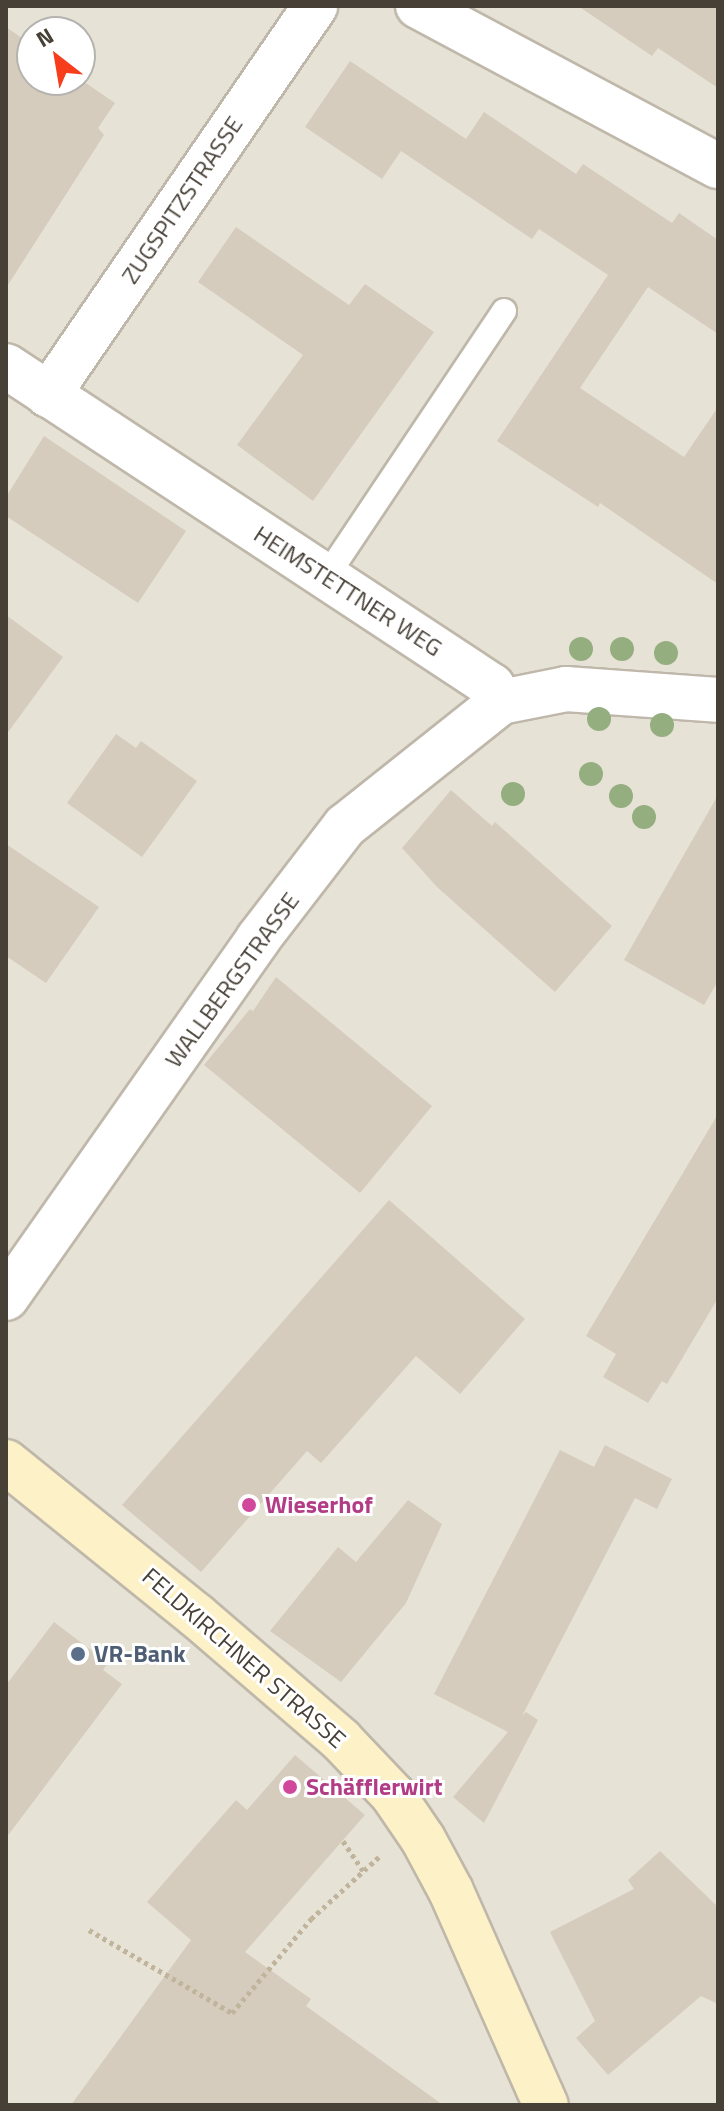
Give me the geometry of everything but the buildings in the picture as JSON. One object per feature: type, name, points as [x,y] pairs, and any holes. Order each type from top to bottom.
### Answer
[{"type":"main road","name":"FELDKIRCHNER STRASSE","points":[[6,1462],[93,1528],[267,1675],[341,1740],[393,1795],[423,1839],[451,1891],[546,2105]]},
{"type":"street","name":"ZUGSPITZSTRASSE","points":[[48,395],[315,6]]},
{"type":"street","points":[[418,6],[718,166]]},
{"type":"street","name":"HEIMSTETTNER WEG","points":[[6,366],[492,686],[501,702]]},
{"type":"street","points":[[501,702],[566,689],[718,700]]},
{"type":"street","name":"WALLBERGSTRASSE","points":[[6,1298],[258,939],[345,826],[501,702]]},
{"type":"lane","points":[[326,577],[504,311]]},
{"type":"path","points":[[343,1841],[363,1871]]},
{"type":"path","points":[[89,1930],[232,2013],[311,1919],[387,1849]]},
{"type":"shaded area","points":[[6,6],[718,6],[718,2105],[6,2105]]},
{"type":"place","name":"Wieserhof","points":[[249,1505]]},
{"type":"place","name":"VR-Bank","points":[[78,1654]]},
{"type":"place","name":"Schäfflerwirt","points":[[290,1787]]}]
